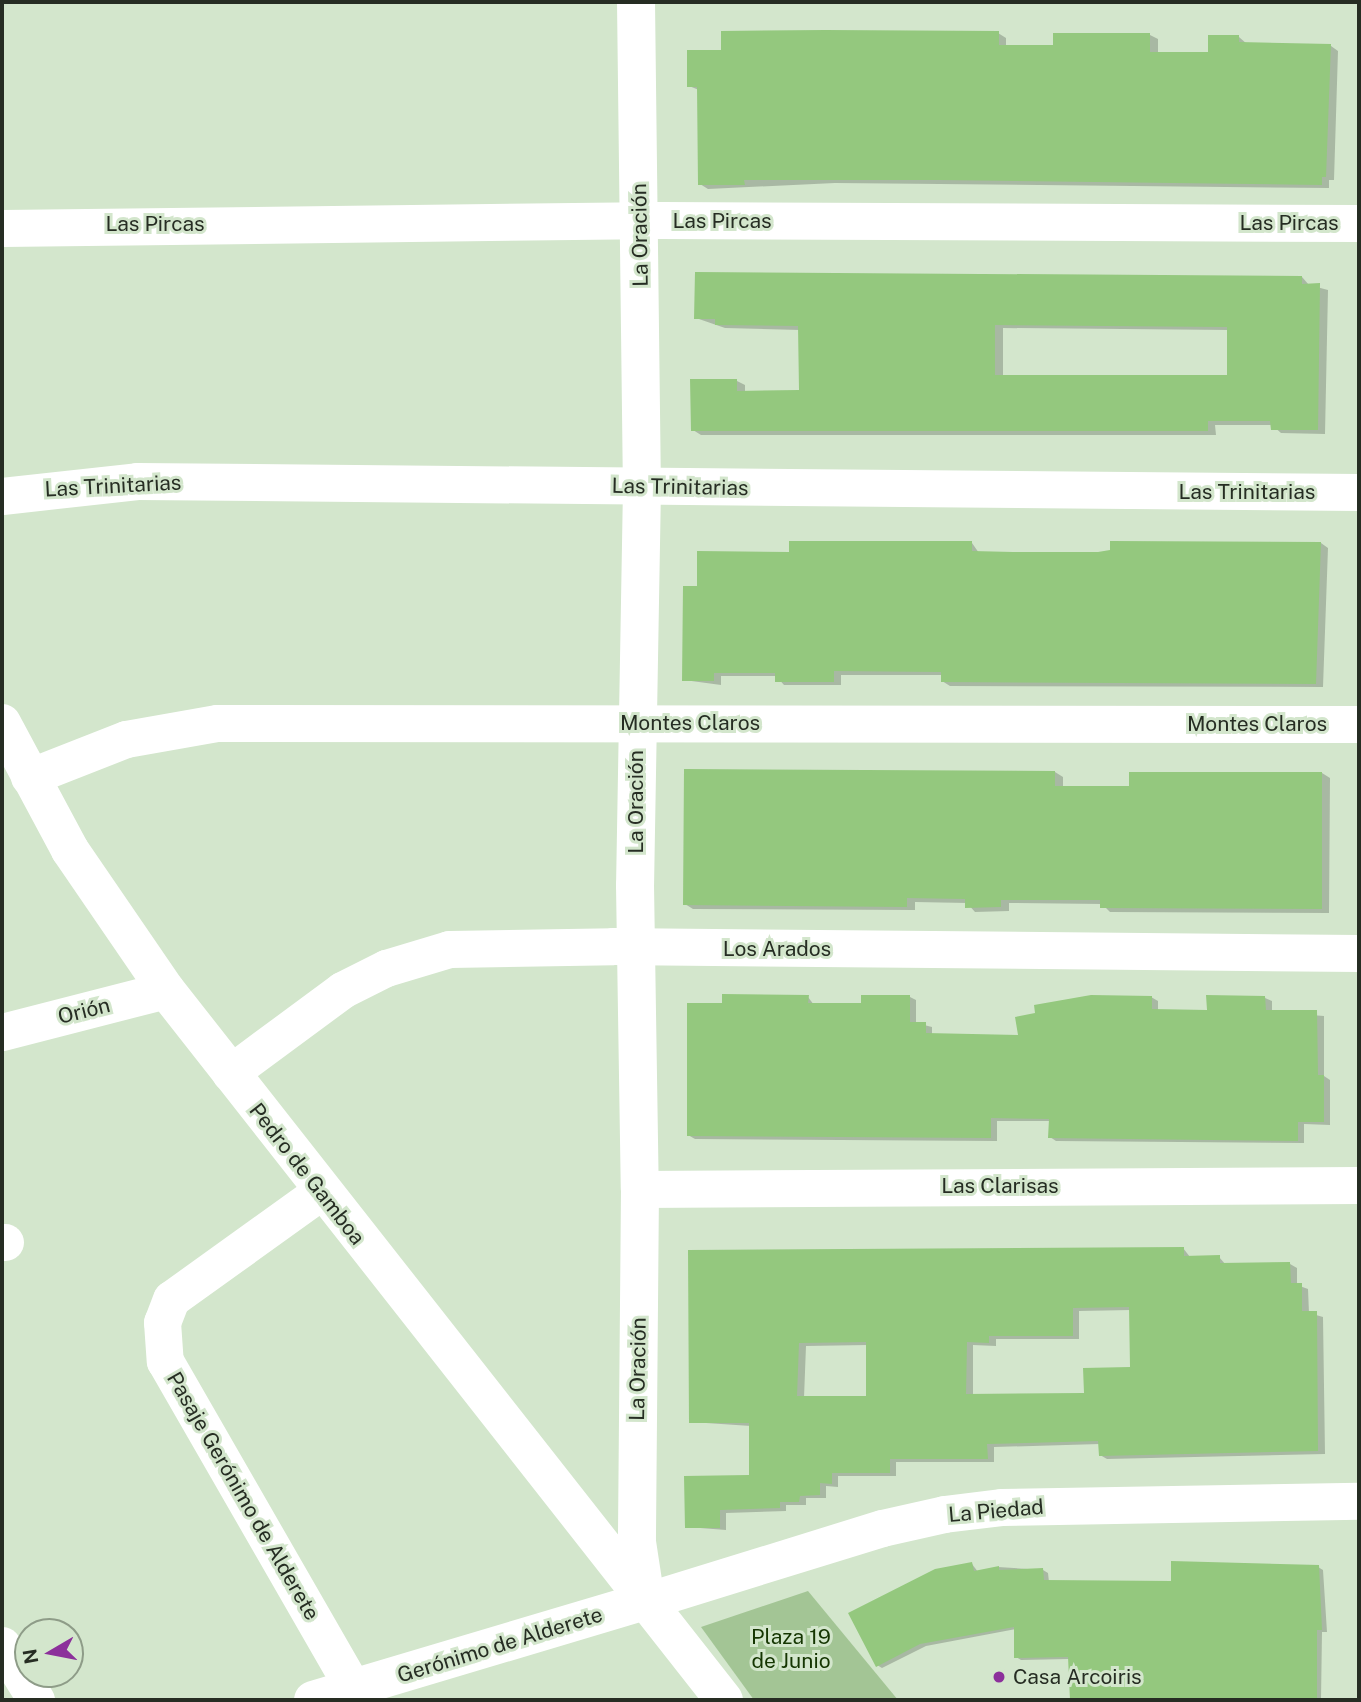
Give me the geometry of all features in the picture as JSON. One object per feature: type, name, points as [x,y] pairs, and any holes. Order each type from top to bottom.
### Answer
[{"type":"main road","name":"La Oración","points":[[636,2],[642,487],[636,724],[640,1189],[637,1542],[646,1601]]},
{"type":"main road","name":"Pedro de Gamboa","points":[[2,725],[70,850],[166,990],[320,1192],[724,1700]]},
{"type":"main road","name":"Gerónimo de Alderete","points":[[313,1700],[356,1695],[646,1601]]},
{"type":"street","name":"Las Pircas","points":[[2,228],[640,221],[1359,223]]},
{"type":"street","name":"Las Trinitarias","points":[[2,496],[137,481],[1359,492]]},
{"type":"street","name":"Montes Claros","points":[[29,777],[125,739],[217,723],[1359,724]]},
{"type":"street","name":"Los Arados","points":[[230,1073],[342,990],[386,968],[449,949],[1359,953]]},
{"type":"street","name":"Orión","points":[[2,1032],[166,990]]},
{"type":"street","name":"Las Clarisas","points":[[640,1189],[1359,1185]]},
{"type":"street","name":"Pasaje Gerónimo de Alderete","points":[[320,1192],[171,1299],[162,1322],[165,1361],[356,1695]]},
{"type":"street","name":"La Piedad","points":[[646,1601],[882,1528],[944,1514],[1001,1507],[1359,1501]]},
{"type":"street","points":[[2,1646],[36,1700]]},
{"type":"green space","name":"Plaza 19 de Junio","points":[[808,1591],[898,1700],[754,1700],[701,1627]]},
{"type":"building","points":[[721,31],[999,31],[999,45],[1053,45],[1053,33],[1150,33],[1150,52],[1208,52],[1208,35],[1239,35],[1239,42],[1331,44],[1326,177],[1322,177],[1322,185],[744,180],[745,185],[698,185],[697,87],[687,87],[687,50],[721,50]]},
{"type":"building","points":[[695,272],[1302,276],[1302,284],[1320,283],[1318,430],[1271,430],[1270,421],[1208,421],[1208,431],[691,431],[690,379],[737,379],[737,391],[799,390],[798,326],[715,325],[715,319],[694,319]],"holes":[[[995,325],[1227,327],[1227,375],[995,375]]]},
{"type":"building","points":[[789,541],[972,541],[972,551],[1013,552],[1098,552],[1110,550],[1110,541],[1321,542],[1316,684],[941,682],[941,672],[834,671],[834,682],[775,682],[775,673],[714,673],[714,681],[682,681],[683,586],[697,586],[697,551],[789,552]]},
{"type":"building","points":[[684,769],[1055,771],[1055,786],[1129,786],[1129,772],[1322,772],[1322,909],[1100,908],[1100,900],[1001,900],[1001,907],[965,908],[965,899],[907,898],[907,907],[683,905]]},
{"type":"building","points":[[722,994],[809,995],[808,1003],[861,1003],[861,995],[910,995],[910,1022],[926,1022],[926,1033],[1018,1035],[1015,1017],[1035,1013],[1034,1005],[1091,995],[1152,996],[1152,1009],[1207,1010],[1206,995],[1265,996],[1266,1010],[1317,1010],[1318,1075],[1324,1075],[1324,1122],[1298,1122],[1298,1141],[1048,1138],[1049,1119],[991,1118],[991,1138],[687,1136],[687,1003],[722,1003]]},
{"type":"building","points":[[1184,1247],[1184,1256],[1220,1255],[1220,1263],[1290,1262],[1291,1283],[1302,1283],[1302,1311],[1317,1311],[1318,1451],[1099,1456],[1098,1441],[987,1444],[988,1459],[890,1459],[890,1473],[832,1473],[832,1484],[820,1483],[820,1495],[800,1496],[799,1502],[780,1502],[780,1508],[720,1510],[720,1528],[685,1528],[684,1476],[749,1475],[749,1423],[689,1423],[688,1250]],"holes":[[[1129,1307],[1130,1367],[1083,1368],[1084,1393],[966,1394],[967,1342],[989,1343],[989,1336],[1073,1336],[1073,1308]],[[866,1342],[866,1396],[797,1396],[799,1343]]]},
{"type":"building","points":[[1171,1561],[1319,1565],[1322,1630],[1317,1630],[1317,1700],[1070,1700],[1068,1657],[1014,1658],[1014,1627],[920,1644],[876,1667],[848,1613],[935,1569],[972,1562],[974,1571],[999,1566],[999,1570],[1043,1568],[1044,1580],[1171,1581]]},
{"type":"place","name":"Casa Arcoiris","points":[[999,1677]]}]
